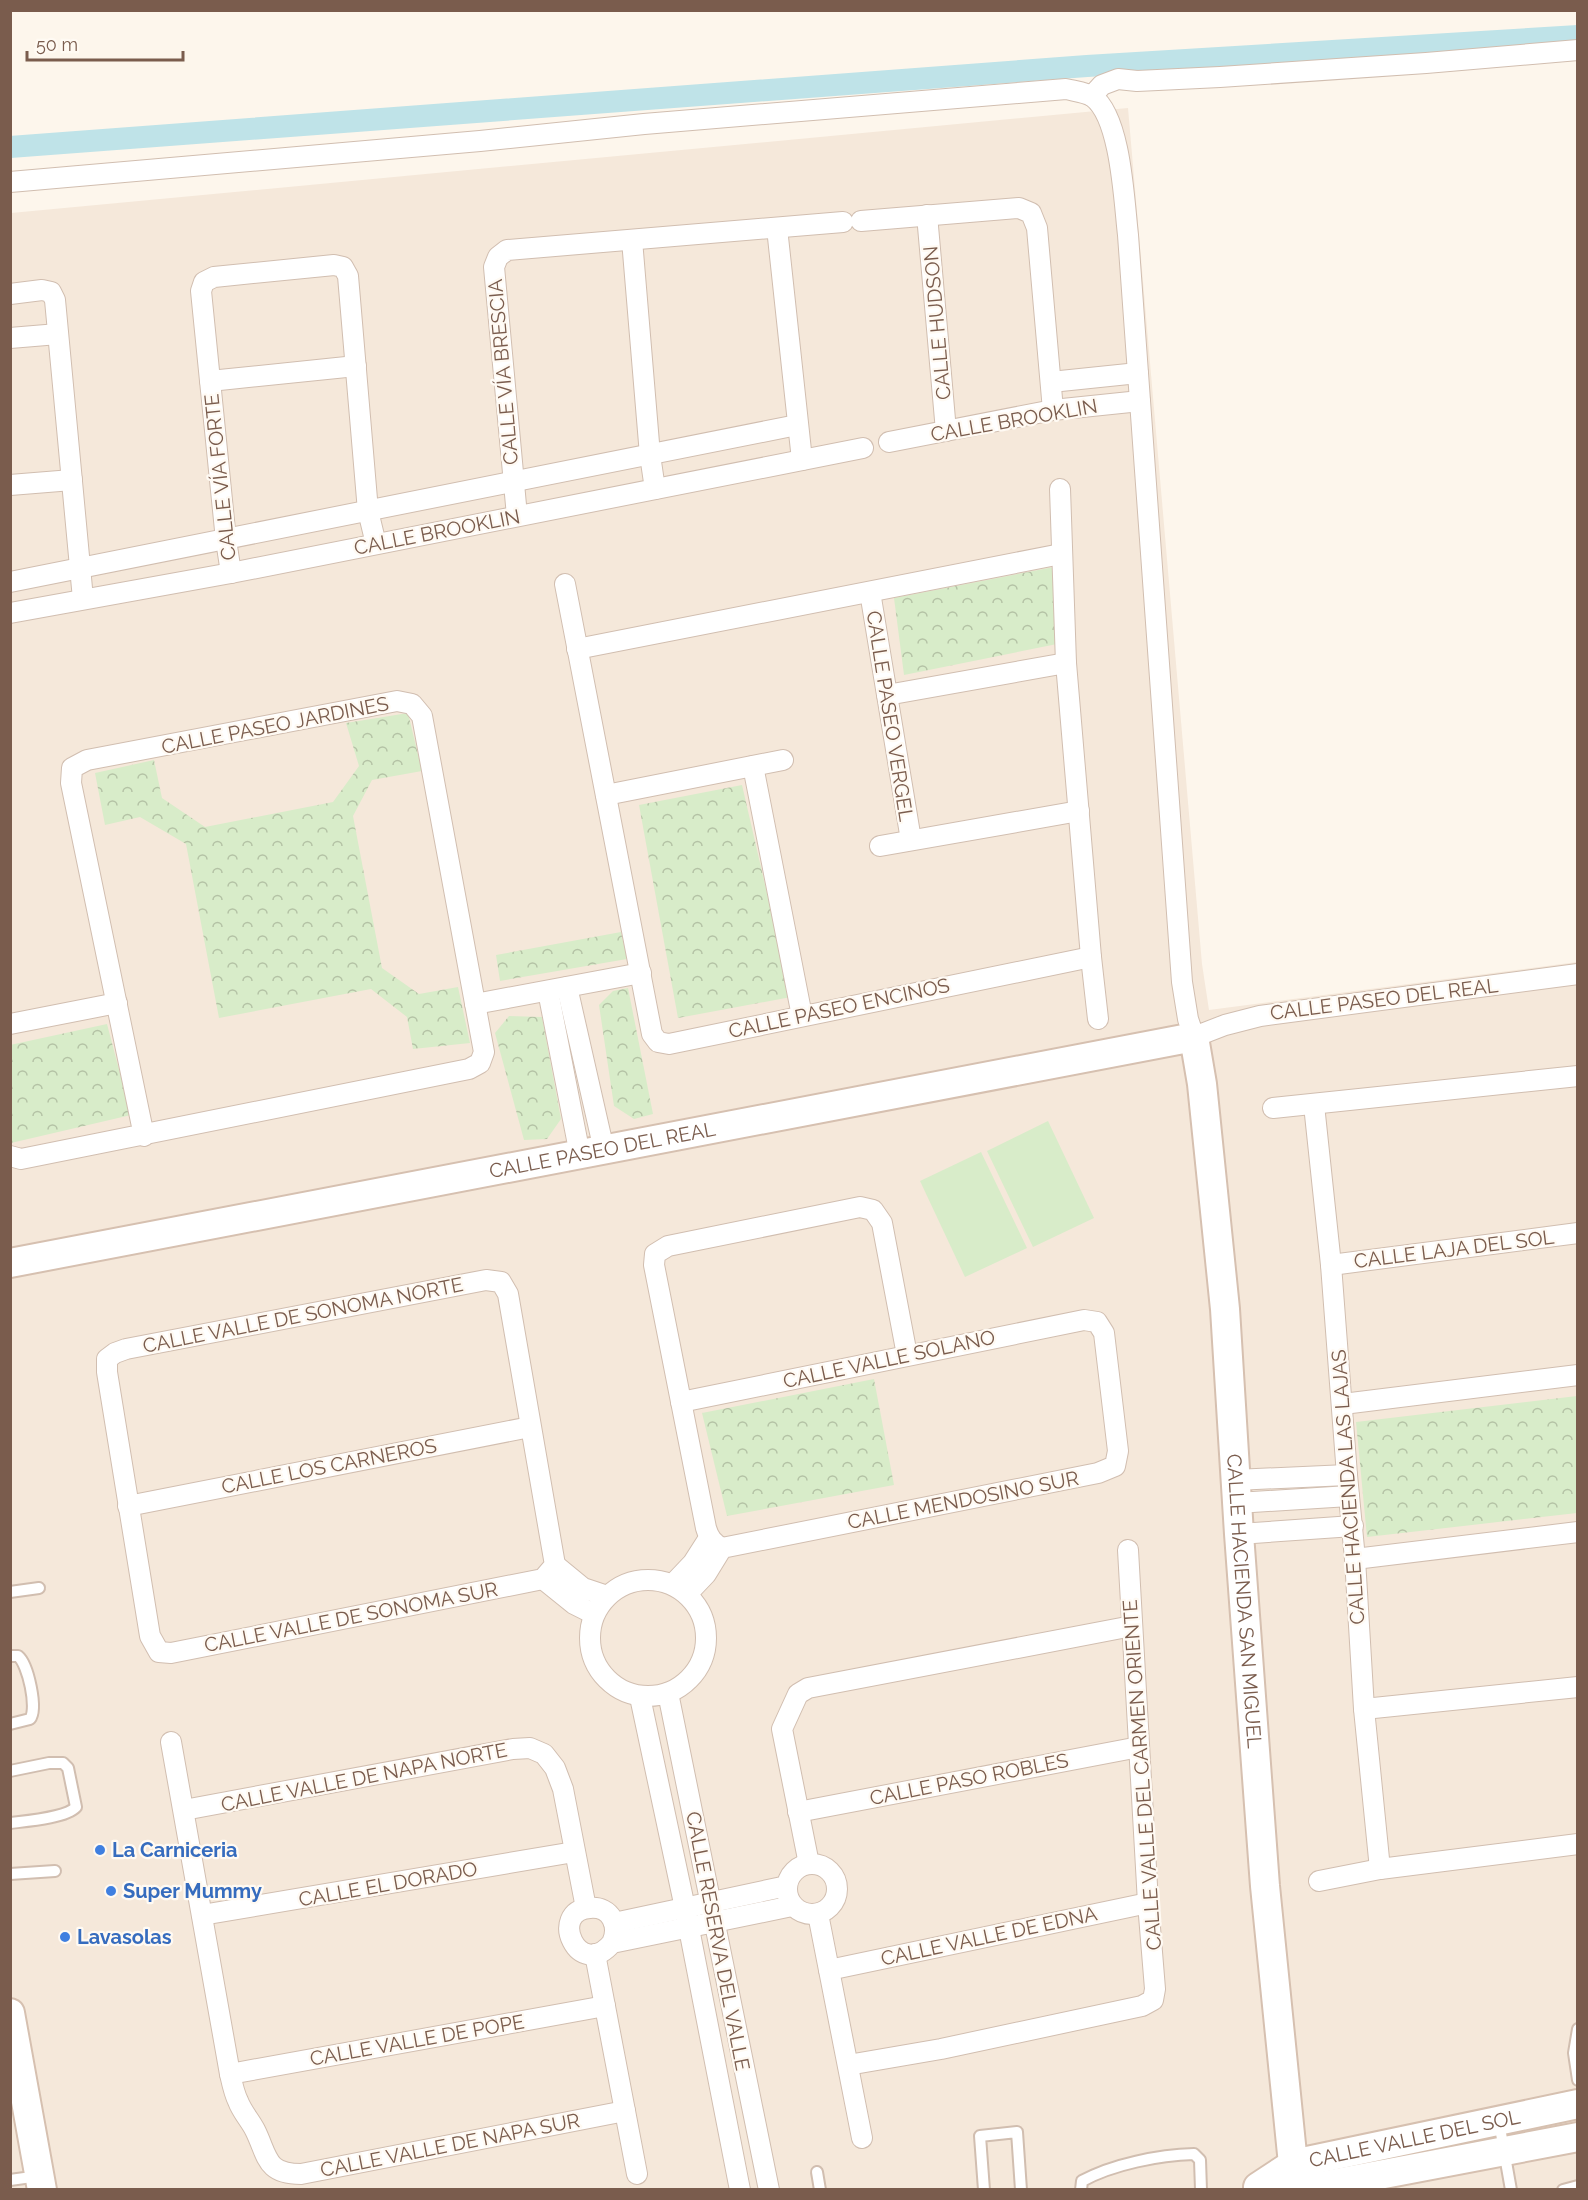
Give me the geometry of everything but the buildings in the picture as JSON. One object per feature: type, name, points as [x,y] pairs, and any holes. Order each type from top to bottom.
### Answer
[{"type":"street","points":[[1092,96],[1102,86],[1118,79],[1137,81],[1220,77],[1578,50]]},
{"type":"street","points":[[10,182],[1066,88],[1092,96],[1111,121],[1128,235],[1182,982],[1188,1019],[1194,1037]]},
{"type":"street","points":[[927,215],[1019,208],[1031,213],[1037,228],[1053,410]]},
{"type":"street","name":"CALLE VÍA BRESCIA","points":[[517,516],[494,267],[498,257],[507,250],[927,215]]},
{"type":"street","name":"CALLE HUDSON","points":[[927,215],[946,431]]},
{"type":"street","points":[[777,228],[802,460]]},
{"type":"street","points":[[632,240],[650,455],[655,489]]},
{"type":"street","name":"CALLE VÍA FORTE","points":[[231,573],[201,291],[204,282],[214,277],[334,265],[343,267],[348,276],[368,511],[376,544]]},
{"type":"street","points":[[10,294],[42,290],[51,292],[55,300],[83,599]]},
{"type":"street","points":[[10,338],[58,334]]},
{"type":"street","name":"CALLE VÍA FORTE","points":[[210,381],[356,366]]},
{"type":"street","name":"CALLE BROOKLIN","points":[[1051,382],[1137,373]]},
{"type":"street","name":"CALLE BROOKLIN","points":[[889,442],[1053,410],[1140,401]]},
{"type":"street","name":"CALLE BROOKLIN","points":[[10,582],[797,425]]},
{"type":"street","name":"CALLE BROOKLIN","points":[[10,613],[231,573],[863,448]]},
{"type":"street","points":[[10,485],[72,480]]},
{"type":"street","points":[[1060,489],[1066,663],[1098,1019]]},
{"type":"street","points":[[577,649],[1061,554]]},
{"type":"street","name":"CALLE PASEO ENCINOS","points":[[565,584],[652,1034],[658,1042],[669,1044],[1091,957]]},
{"type":"street","name":"CALLE PASEO VERGEL","points":[[870,592],[911,840]]},
{"type":"street","points":[[887,695],[1066,663]]},
{"type":"street","name":"CALLE PASEO JARDINES","points":[[10,1156],[21,1159],[144,1136],[469,1069],[480,1063],[484,1052],[422,716],[412,704],[397,701],[87,760],[72,768],[71,783],[144,1136]]},
{"type":"street","points":[[606,795],[783,760]]},
{"type":"street","points":[[753,766],[802,1016]]},
{"type":"street","name":"CALLE PASEO VERGEL","points":[[880,846],[1079,811]]},
{"type":"street","points":[[475,1004],[641,974]]},
{"type":"street","name":"CALLE PASEO DEL REAL","points":[[10,1263],[1194,1037],[1260,1016],[1578,974]]},
{"type":"street","points":[[558,989],[592,1153]]},
{"type":"street","points":[[10,1023],[117,1003]]},
{"type":"street","name":"CALLE HACIENDA SAN MIGUEL","points":[[1194,1037],[1202,1084],[1226,1310],[1236,1492],[1265,1886],[1278,2185]]},
{"type":"street","points":[[1273,1108],[1578,1076]]},
{"type":"street","name":"CALLE HACIENDA LAS LAJAS","points":[[1314,1105],[1331,1265],[1353,1526],[1364,1710],[1380,1869]]},
{"type":"street","points":[[680,1589],[706,1574],[716,1543],[681,1402],[654,1266],[655,1254],[668,1246],[860,1207],[873,1210],[882,1223],[907,1355]]},
{"type":"street","name":"CALLE LAJA DEL SOL","points":[[1331,1265],[1578,1233]]},
{"type":"street","name":"CALLE VALLE DE SONOMA NORTE","points":[[128,1506],[107,1372],[107,1359],[126,1349],[486,1280],[501,1282],[508,1294],[530,1427]]},
{"type":"street","name":"CALLE VALLE SOLANO","points":[[681,1402],[1084,1320],[1097,1322]]},
{"type":"street","name":"CALLE MENDOSINO SUR","points":[[716,1543],[1098,1473],[1115,1466],[1118,1451],[1104,1333],[1097,1322]]},
{"type":"street","points":[[1343,1404],[1578,1375]]},
{"type":"street","points":[[530,1427],[549,1572],[574,1604],[594,1614]]},
{"type":"street","name":"CALLE LOS CARNEROS","points":[[128,1506],[530,1427]]},
{"type":"street","points":[[1236,1492],[1347,1475]]},
{"type":"street","points":[[1236,1492],[1349,1496]]},
{"type":"street","name":"CALLE VALLE DE SONOMA SUR","points":[[128,1506],[150,1636],[159,1652],[171,1653],[549,1572]]},
{"type":"street","points":[[1239,1534],[1353,1526]]},
{"type":"street","points":[[1355,1559],[1578,1532]]},
{"type":"street","name":"CALLE VALLE DEL CARMEN ORIENTE","points":[[848,2065],[964,2044],[1142,2006],[1153,2001],[1155,1980],[1148,1903],[1128,1550]]},
{"type":"street","points":[[549,1572],[607,1596]]},
{"type":"street","points":[[638,1580],[656,1580],[680,1589],[700,1608],[706,1625],[707,1644],[702,1661],[692,1677],[679,1689],[640,1697],[608,1681],[596,1666],[590,1648],[590,1629],[594,1614],[607,1596],[621,1586],[638,1580]]},
{"type":"street","points":[[809,1864],[782,1729],[798,1694],[819,1686],[1132,1626]]},
{"type":"street","points":[[1364,1710],[1578,1687]]},
{"type":"street","name":"CALLE RESERVA DEL VALLE","points":[[668,1693],[769,2190]]},
{"type":"street","name":"CALLE RESERVA DEL VALLE","points":[[640,1697],[685,1908],[740,2190]]},
{"type":"street","points":[[171,1742],[230,2074]]},
{"type":"street","name":"CALLE PASO ROBLES","points":[[798,1812],[1139,1746]]},
{"type":"street","name":"CALLE VALLE DE NAPA NORTE","points":[[184,1810],[513,1749],[530,1748],[544,1754],[555,1768],[563,1789],[574,1852]]},
{"type":"street","points":[[1319,1881],[1380,1869],[1578,1844]]},
{"type":"street","points":[[574,1852],[586,1908]]},
{"type":"street","name":"CALLE EL DORADO","points":[[202,1916],[574,1852]]},
{"type":"street","points":[[809,1864],[825,1868],[836,1881],[836,1897],[832,1905],[818,1914],[803,1913],[792,1906],[788,1897],[787,1886],[793,1872],[809,1864]]},
{"type":"street","points":[[614,1923],[787,1886]]},
{"type":"street","name":"CALLE VALLE DE EDNA","points":[[829,1970],[1148,1903]]},
{"type":"street","points":[[612,1943],[792,1906]]},
{"type":"street","points":[[586,1908],[600,1908],[614,1923],[616,1930],[612,1943],[608,1948],[595,1954],[580,1951],[570,1939],[568,1931],[573,1917],[586,1908]]},
{"type":"street","points":[[818,1914],[862,2138]]},
{"type":"street","points":[[595,1954],[637,2174]]},
{"type":"street","name":"CALLE VALLE DE POPE","points":[[230,2074],[605,2006]]},
{"type":"street","points":[[10,2013],[40,2183]]},
{"type":"street","name":"CALLE VALLE DE NAPA SUR","points":[[230,2074],[238,2102],[255,2130],[265,2158],[285,2174],[301,2174],[625,2111]]},
{"type":"street","name":"CALLE VALLE DEL SOL","points":[[1278,2185],[1498,2119],[1578,2104]]},
{"type":"street","name":"CALLE VALLE DEL SOL","points":[[1278,2185],[1503,2152],[1578,2137]]},
{"type":"lane","points":[[10,1592],[39,1588]]},
{"type":"lane","points":[[10,1656],[18,1656],[26,1665],[34,1711],[30,1719],[10,1724]]},
{"type":"lane","points":[[10,1771],[49,1763],[63,1763],[68,1768],[76,1807],[73,1811],[63,1814],[10,1823]]},
{"type":"lane","points":[[10,1874],[55,1871]]},
{"type":"lane","points":[[1578,2029],[1576,2052],[1578,2080]]},
{"type":"lane","points":[[1498,2119],[1511,2190]]},
{"type":"lane","points":[[984,2190],[980,2136],[1017,2132],[1021,2190]]},
{"type":"lane","points":[[1081,2190],[1082,2181],[1098,2172],[1171,2155],[1194,2154],[1200,2160],[1201,2190]]},
{"type":"lane","points":[[817,2172],[820,2190]]},
{"type":"lane","points":[[10,2180],[40,2183]]},
{"type":"lane","points":[[1563,2190],[1578,2186]]},
{"type":"shaded area","points":[[1128,108],[1202,964],[1209,1010],[1577,962],[1577,2189],[11,2190],[11,213]]},
{"type":"green space","points":[[1054,567],[1057,644],[904,675],[894,598]]},
{"type":"green space","points":[[408,713],[422,771],[372,780],[353,816],[382,968],[419,994],[458,987],[470,1043],[413,1049],[407,1017],[371,989],[219,1018],[186,844],[140,817],[105,825],[95,773],[154,760],[162,798],[205,827],[333,802],[359,766],[346,723]]},
{"type":"green space","points":[[742,785],[791,997],[678,1018],[639,805]]},
{"type":"green space","points":[[621,932],[627,959],[500,981],[496,955]]},
{"type":"green space","points":[[628,988],[653,1114],[634,1119],[614,1106],[599,1005],[613,991]]},
{"type":"green space","points":[[509,1016],[542,1017],[561,1119],[547,1139],[524,1140],[495,1033]]},
{"type":"green space","points":[[107,1024],[131,1115],[11,1143],[10,1045]]},
{"type":"green space","points":[[1048,1121],[1094,1218],[1033,1247],[987,1151]]},
{"type":"green space","points":[[981,1152],[1027,1248],[965,1277],[920,1181]]},
{"type":"green space","points":[[874,1379],[894,1485],[727,1516],[702,1413]]},
{"type":"green space","points":[[1577,1396],[1577,1513],[1367,1537],[1356,1422]]},
{"type":"waterway","points":[[10,147],[1087,66],[1578,36]]},
{"type":"place","name":"La Carniceria","points":[[100,1850]]},
{"type":"place","name":"Super Mummy","points":[[111,1891]]},
{"type":"place","name":"Lavasolas","points":[[65,1937]]}]
